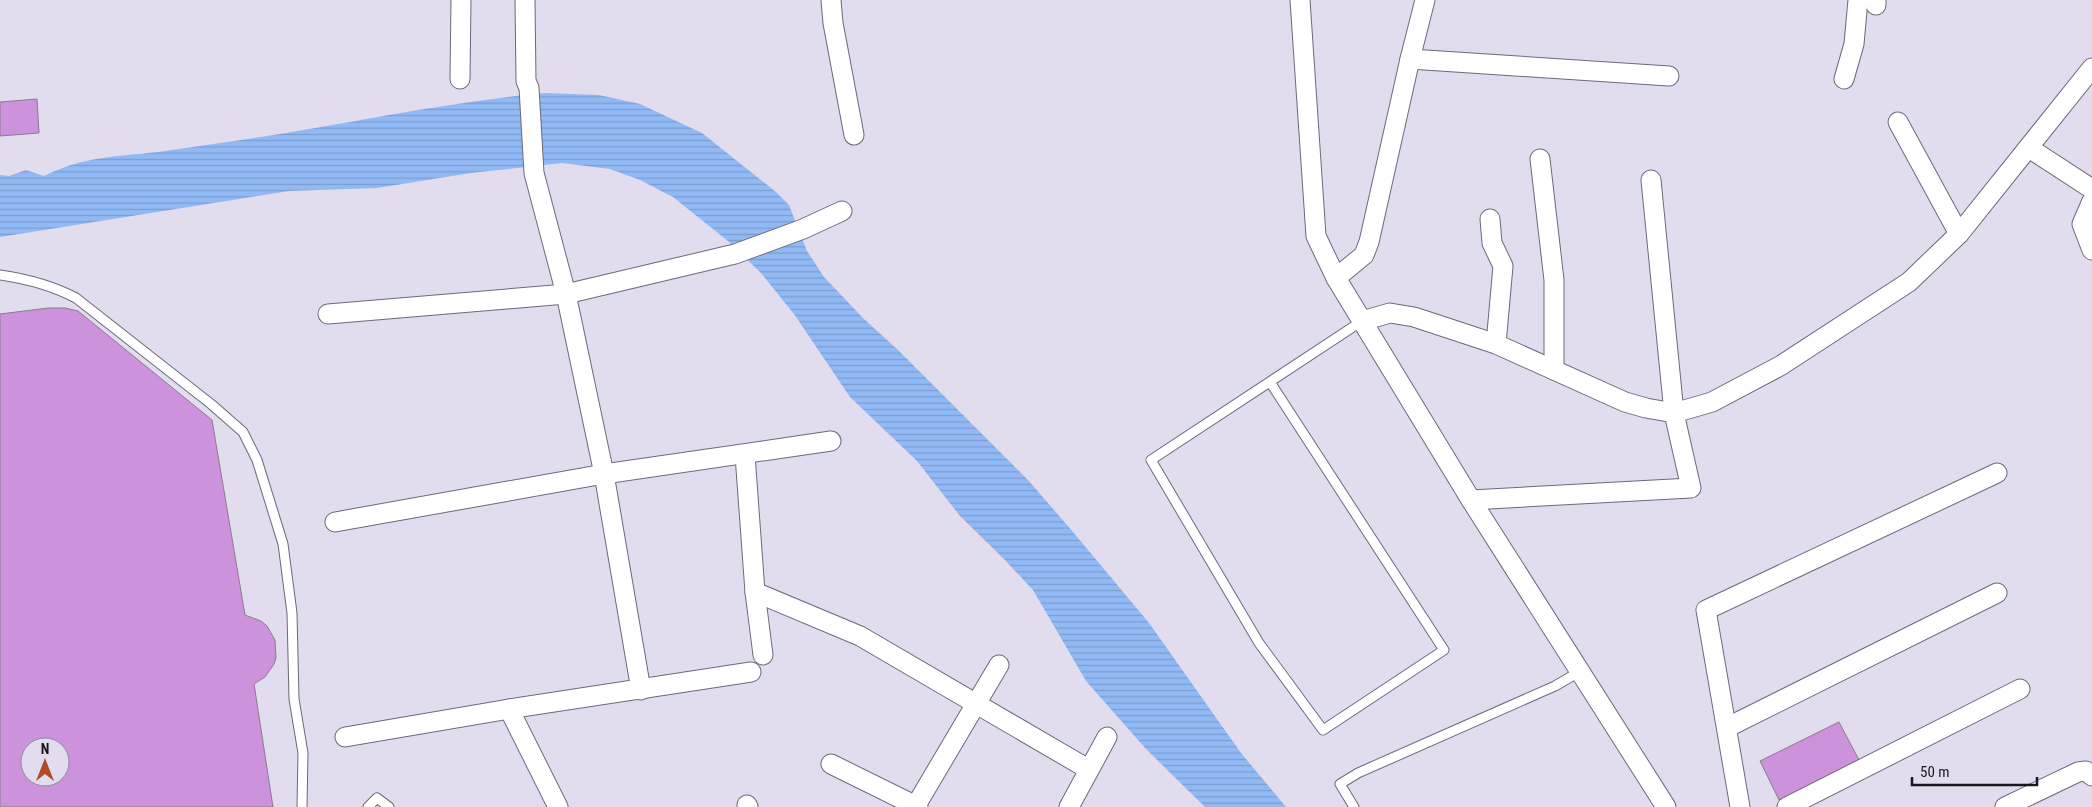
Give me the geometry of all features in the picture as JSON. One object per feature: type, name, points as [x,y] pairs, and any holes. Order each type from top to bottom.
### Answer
[{"type":"street","points":[[460,79],[461,0]]},
{"type":"street","points":[[525,0],[526,81],[529,88],[534,173],[566,294],[604,474],[641,690]]},
{"type":"street","points":[[831,0],[854,135]]},
{"type":"street","points":[[1300,0],[1316,236],[1336,278],[1471,500],[1666,807]]},
{"type":"street","points":[[1336,278],[1364,255],[1369,242],[1425,0]]},
{"type":"street","points":[[1844,79],[1854,44],[1870,2]]},
{"type":"street","points":[[1410,59],[1669,76]]},
{"type":"street","points":[[1362,321],[1390,313],[1414,317],[1496,344],[1625,402],[1646,408],[1674,413],[1712,402],[1780,366],[1909,282],[1959,234],[2092,68]]},
{"type":"street","points":[[1898,122],[1959,234]]},
{"type":"street","points":[[2029,148],[2092,189]]},
{"type":"street","points":[[1540,159],[1554,280],[1554,370]]},
{"type":"street","points":[[1471,500],[1691,488],[1674,413],[1651,180]]},
{"type":"street","points":[[2092,201],[2082,224],[2092,250]]},
{"type":"street","points":[[328,314],[566,294],[735,254],[803,229],[842,211]]},
{"type":"street","points":[[1490,219],[1492,243],[1503,266],[1496,344]]},
{"type":"street","points":[[335,522],[604,474],[745,455],[830,441]]},
{"type":"street","points":[[745,455],[755,592],[763,655]]},
{"type":"street","points":[[1740,807],[1728,727],[1706,610],[1997,473]]},
{"type":"street","points":[[755,592],[860,636],[1088,769]]},
{"type":"street","points":[[1728,727],[1997,593]]},
{"type":"street","points":[[831,764],[916,806],[999,665]]},
{"type":"street","points":[[346,737],[509,708],[641,690],[751,672]]},
{"type":"street","points":[[1787,807],[2020,689]]},
{"type":"street","points":[[509,708],[558,807]]},
{"type":"street","points":[[1069,807],[1107,737]]},
{"type":"street","points":[[2005,807],[2078,772],[2086,771],[2092,776]]},
{"type":"lane","points":[[0,275],[28,279],[56,288],[76,298],[211,404],[242,432],[257,460],[283,544],[292,613],[294,699],[303,753],[302,807]]},
{"type":"lane","points":[[1270,382],[1444,650],[1323,730],[1259,643],[1151,460],[1362,321]]},
{"type":"lane","points":[[1354,807],[1340,784],[1358,773],[1555,686],[1579,672]]},
{"type":"lane","points":[[368,807],[377,798],[388,807]]},
{"type":"water","points":[[545,93],[599,95],[640,104],[702,133],[776,192],[789,205],[807,251],[824,277],[864,319],[898,350],[1028,480],[1149,623],[1241,753],[1286,807],[1205,807],[1146,749],[1086,681],[1033,590],[960,516],[917,461],[850,397],[794,314],[761,273],[728,241],[673,197],[640,180],[610,169],[562,163],[471,173],[377,188],[289,191],[0,237],[0,175],[9,176],[26,170],[44,176],[59,169],[100,158],[248,139],[470,102]]},
{"type":"building","points":[[37,99],[39,133],[0,136],[0,102]]},
{"type":"building","points":[[48,308],[65,308],[78,311],[212,420],[245,615],[261,621],[267,626],[275,640],[276,658],[274,664],[265,677],[254,684],[273,807],[0,807],[0,314]]},
{"type":"building","points":[[1839,722],[1859,760],[1779,800],[1760,761]]}]
